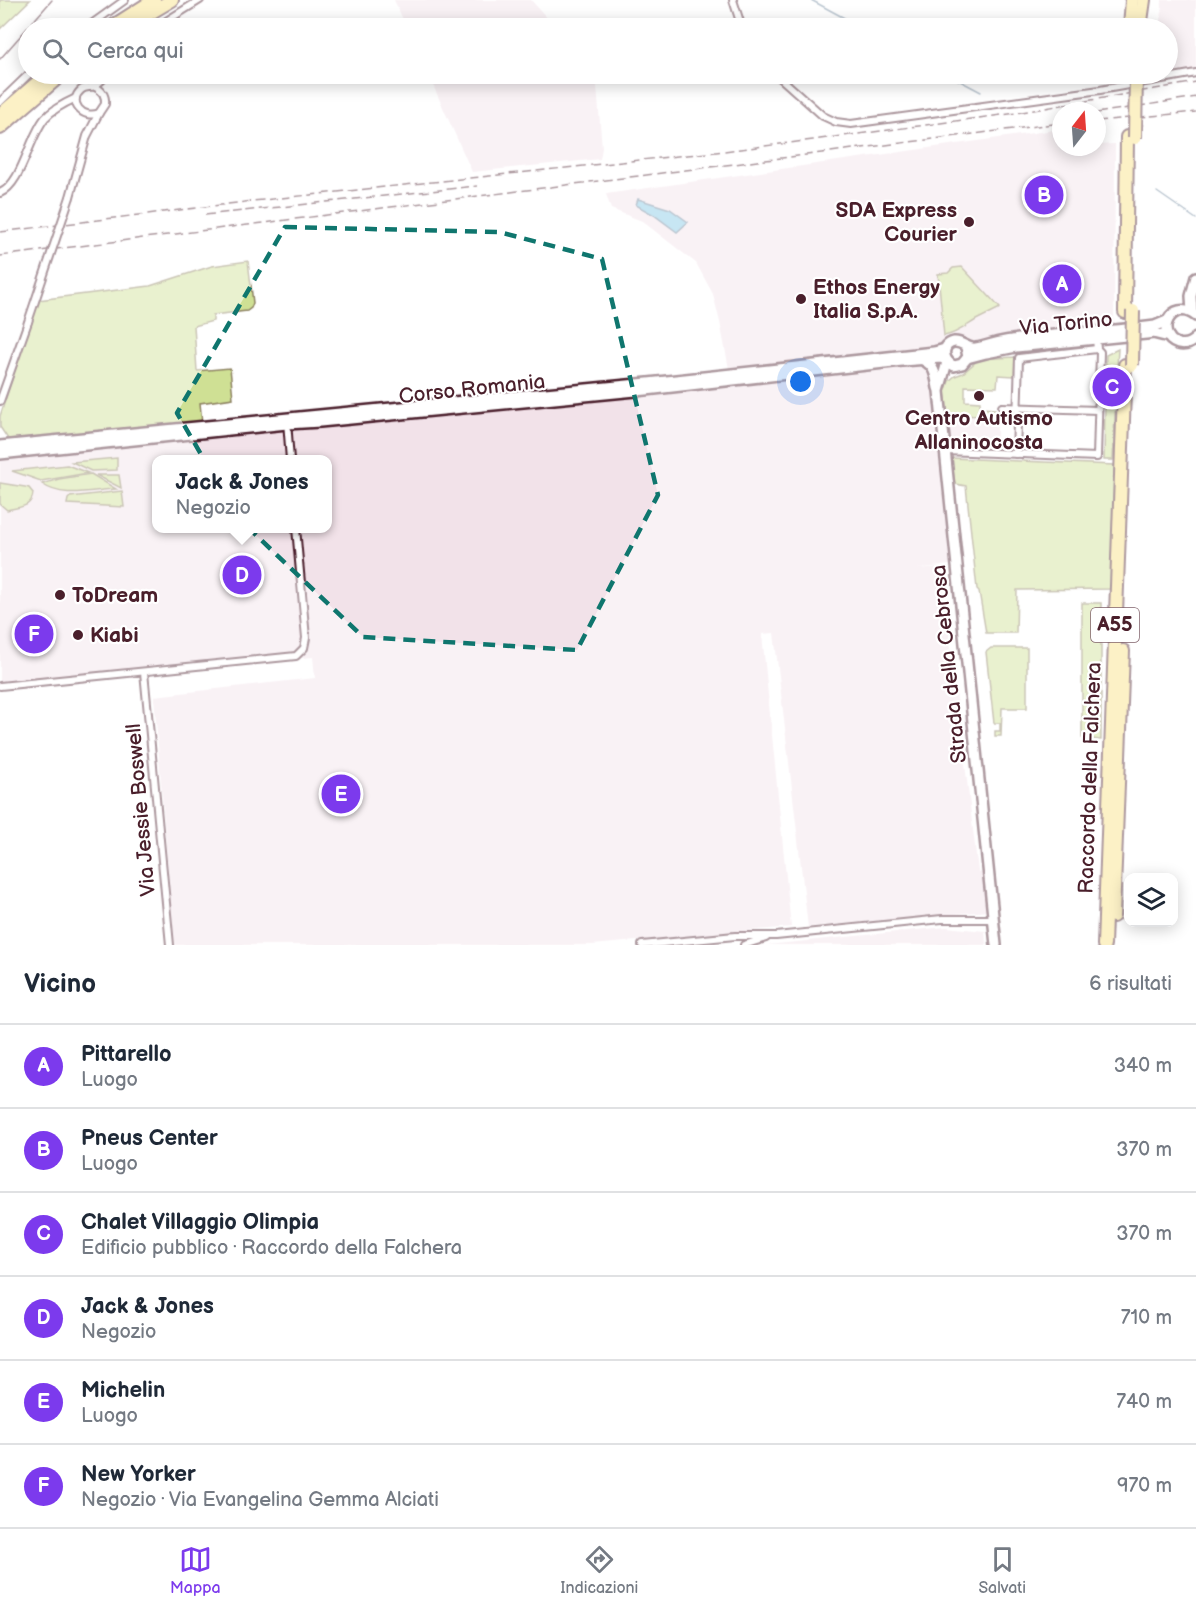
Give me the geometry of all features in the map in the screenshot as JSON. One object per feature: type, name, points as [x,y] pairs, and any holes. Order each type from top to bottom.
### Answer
[{"type":"highway","points":[[126,18],[154,0]]},
{"type":"highway","points":[[142,18],[172,0]]},
{"type":"highway","points":[[1125,0],[1132,18]]},
{"type":"highway","points":[[1132,0],[1134,18]]},
{"type":"highway","points":[[1137,18],[1140,0]]},
{"type":"highway","points":[[1138,18],[1144,0]]},
{"type":"highway","points":[[0,115],[36,84]]},
{"type":"highway","points":[[0,128],[51,84]]},
{"type":"highway","name":"Raccordo della Falchera","points":[[1110,944],[1128,365],[1130,154],[1128,84]]},
{"type":"highway","name":"Raccordo della Falchera","points":[[1130,154],[1135,84]]},
{"type":"main road","points":[[1169,337],[1166,329],[1167,321],[1191,296],[1196,277]]},
{"type":"main road","points":[[1180,310],[1194,315],[1191,296]]},
{"type":"main road","name":"Via Torino","points":[[966,347],[974,348],[1012,340],[1155,326],[1167,321]]},
{"type":"main road","name":"Via Torino","points":[[967,358],[1004,349],[1153,333],[1169,337],[1182,345],[1196,339]]},
{"type":"main road","points":[[942,380],[965,362],[967,358],[966,347],[954,342],[945,349],[944,356],[951,365],[958,366]]},
{"type":"main road","name":"Corso Romania","points":[[0,454],[945,349]]},
{"type":"main road","name":"Corso Romania","points":[[0,446],[646,390],[941,358],[946,361]]},
{"type":"main road","points":[[921,360],[932,365],[939,391]]},
{"type":"main road","name":"Strada della Cebrosa","points":[[946,361],[939,391],[996,945]]},
{"type":"street","points":[[100,18],[125,0]]},
{"type":"street","points":[[171,18],[200,0]]},
{"type":"street","points":[[733,0],[739,18]]},
{"type":"street","points":[[1178,76],[1196,73]]},
{"type":"street","points":[[0,102],[19,84]]},
{"type":"street","points":[[0,193],[11,185],[46,117],[58,107],[76,98],[80,90],[95,84]]},
{"type":"street","points":[[101,91],[102,84]]},
{"type":"street","points":[[787,84],[823,116],[836,122],[851,124],[1134,84]]},
{"type":"street","points":[[58,107],[78,108],[86,114],[94,115],[99,112],[104,107],[105,100],[101,91],[93,86]]},
{"type":"street","points":[[76,98],[78,108]]},
{"type":"street","points":[[87,136],[99,112]]},
{"type":"street","points":[[0,401],[70,197],[87,136],[86,114]]},
{"type":"street","points":[[945,451],[1097,457],[1100,352],[1097,349],[1096,339]]},
{"type":"street","name":"Via Torino","points":[[1017,407],[1019,358],[1097,349]]},
{"type":"street","points":[[1002,406],[1098,410]]},
{"type":"street","points":[[1016,454],[1017,407]]},
{"type":"street","points":[[287,421],[290,455]]},
{"type":"street","points":[[0,686],[290,658],[302,652],[306,638],[296,533]]},
{"type":"street","name":"Via Jessie Boswell","points":[[144,672],[170,945]]},
{"type":"street","points":[[642,945],[735,936],[776,936],[942,919],[993,919]]},
{"type":"street","points":[[744,945],[776,936]]},
{"type":"highlighted area","points":[[285,227],[499,232],[602,259],[658,495],[577,650],[363,637],[238,518],[177,413]]},
{"type":"shaded area","points":[[394,0],[531,0],[547,18],[402,18]]},
{"type":"shaded area","points":[[1162,0],[1196,0],[1196,69],[1178,72],[1178,18],[1161,18]]},
{"type":"shaded area","points":[[432,84],[597,84],[602,148],[600,159],[472,172]]},
{"type":"shaded area","points":[[1052,130],[1052,156],[1106,156],[1106,144],[1115,144],[1114,322],[909,350],[729,369],[713,294],[696,263],[642,221],[611,209],[606,194]]},
{"type":"shaded area","points":[[921,359],[932,365],[957,564],[917,569],[941,567],[978,871],[983,874],[988,911],[808,927],[774,633],[762,634],[791,927],[592,945],[174,945],[154,696],[315,678],[313,657],[0,686],[0,454]]},
{"type":"shaded area","points":[[948,415],[997,417],[997,449],[950,448]]},
{"type":"shaded area","points":[[946,927],[985,931],[986,945],[767,945]]},
{"type":"green space","points":[[0,0],[30,0],[0,29]]},
{"type":"green space","points":[[248,261],[253,303],[251,308],[247,311],[213,315],[213,321],[194,326],[197,371],[230,368],[233,398],[200,403],[202,423],[8,439],[0,427],[0,416],[38,300],[150,286],[212,266]]},
{"type":"green space","points":[[962,267],[1000,308],[957,332],[944,336],[938,274],[948,273],[953,268]]},
{"type":"green space","points":[[1118,349],[1116,384],[1108,384],[1108,391],[1116,391],[1113,460],[1104,460],[1106,355]]},
{"type":"green space","points":[[1015,357],[1014,376],[998,375],[997,387],[965,386],[965,401],[980,402],[980,408],[995,409],[995,416],[948,415],[945,392],[949,381],[963,373],[979,359]]},
{"type":"green space","points":[[117,458],[117,470],[91,471],[72,462]]},
{"type":"green space","points":[[951,458],[1114,465],[1111,589],[1017,590],[1016,633],[986,633],[977,589],[966,486],[955,484]]},
{"type":"green space","points":[[67,465],[88,473],[41,481],[12,471]]},
{"type":"green space","points":[[91,474],[116,489],[68,492],[50,489],[42,484],[59,479]]},
{"type":"green space","points":[[96,475],[119,475],[121,488]]},
{"type":"green space","points":[[0,483],[29,488],[33,493],[30,502],[24,506],[7,510],[0,504]]},
{"type":"green space","points":[[122,491],[124,507],[67,504],[70,497]]},
{"type":"green space","points":[[1082,603],[1101,603],[1101,740],[1082,738]]},
{"type":"green space","points":[[991,648],[1027,648],[1027,708],[1002,708],[1001,736],[995,736],[995,731],[1000,731],[1000,723],[994,723],[986,652]]},
{"type":"water","points":[[638,199],[670,209],[688,222],[677,232],[636,205]]},
{"type":"waterway","points":[[811,0],[844,18]]},
{"type":"waterway","points":[[966,84],[981,92]]},
{"type":"waterway","points":[[1157,192],[1196,219]]},
{"type":"tram line","points":[[36,18],[52,0]]},
{"type":"tram line","points":[[0,59],[18,39]]},
{"type":"railway","points":[[0,232],[253,201],[813,140],[1016,113],[1196,82]]},
{"type":"railway","points":[[1106,112],[1196,97]]},
{"type":"railway","points":[[1106,120],[1196,112]]},
{"type":"railway","points":[[0,256],[1052,124]]},
{"type":"railway","points":[[205,215],[477,186]]},
{"type":"place","name":"Pneus Center","points":[[1044,195]]},
{"type":"place","name":"SDA Express Courier","points":[[969,222]]},
{"type":"place","name":"Pittarello","points":[[1062,284]]},
{"type":"place","name":"Ethos Energy Italia S.p.A.","points":[[801,299]]},
{"type":"place","name":"Chalet Villaggio Olimpia","points":[[1112,387]]},
{"type":"place","name":"Centro Autismo Allaninocosta","points":[[979,396]]},
{"type":"place","name":"Jack & Jones","points":[[242,575]]},
{"type":"place","name":"ToDream","points":[[60,595]]},
{"type":"place","name":"New Yorker","points":[[34,634]]},
{"type":"place","name":"Kiabi","points":[[78,635]]},
{"type":"place","name":"Michelin","points":[[341,794]]}]
